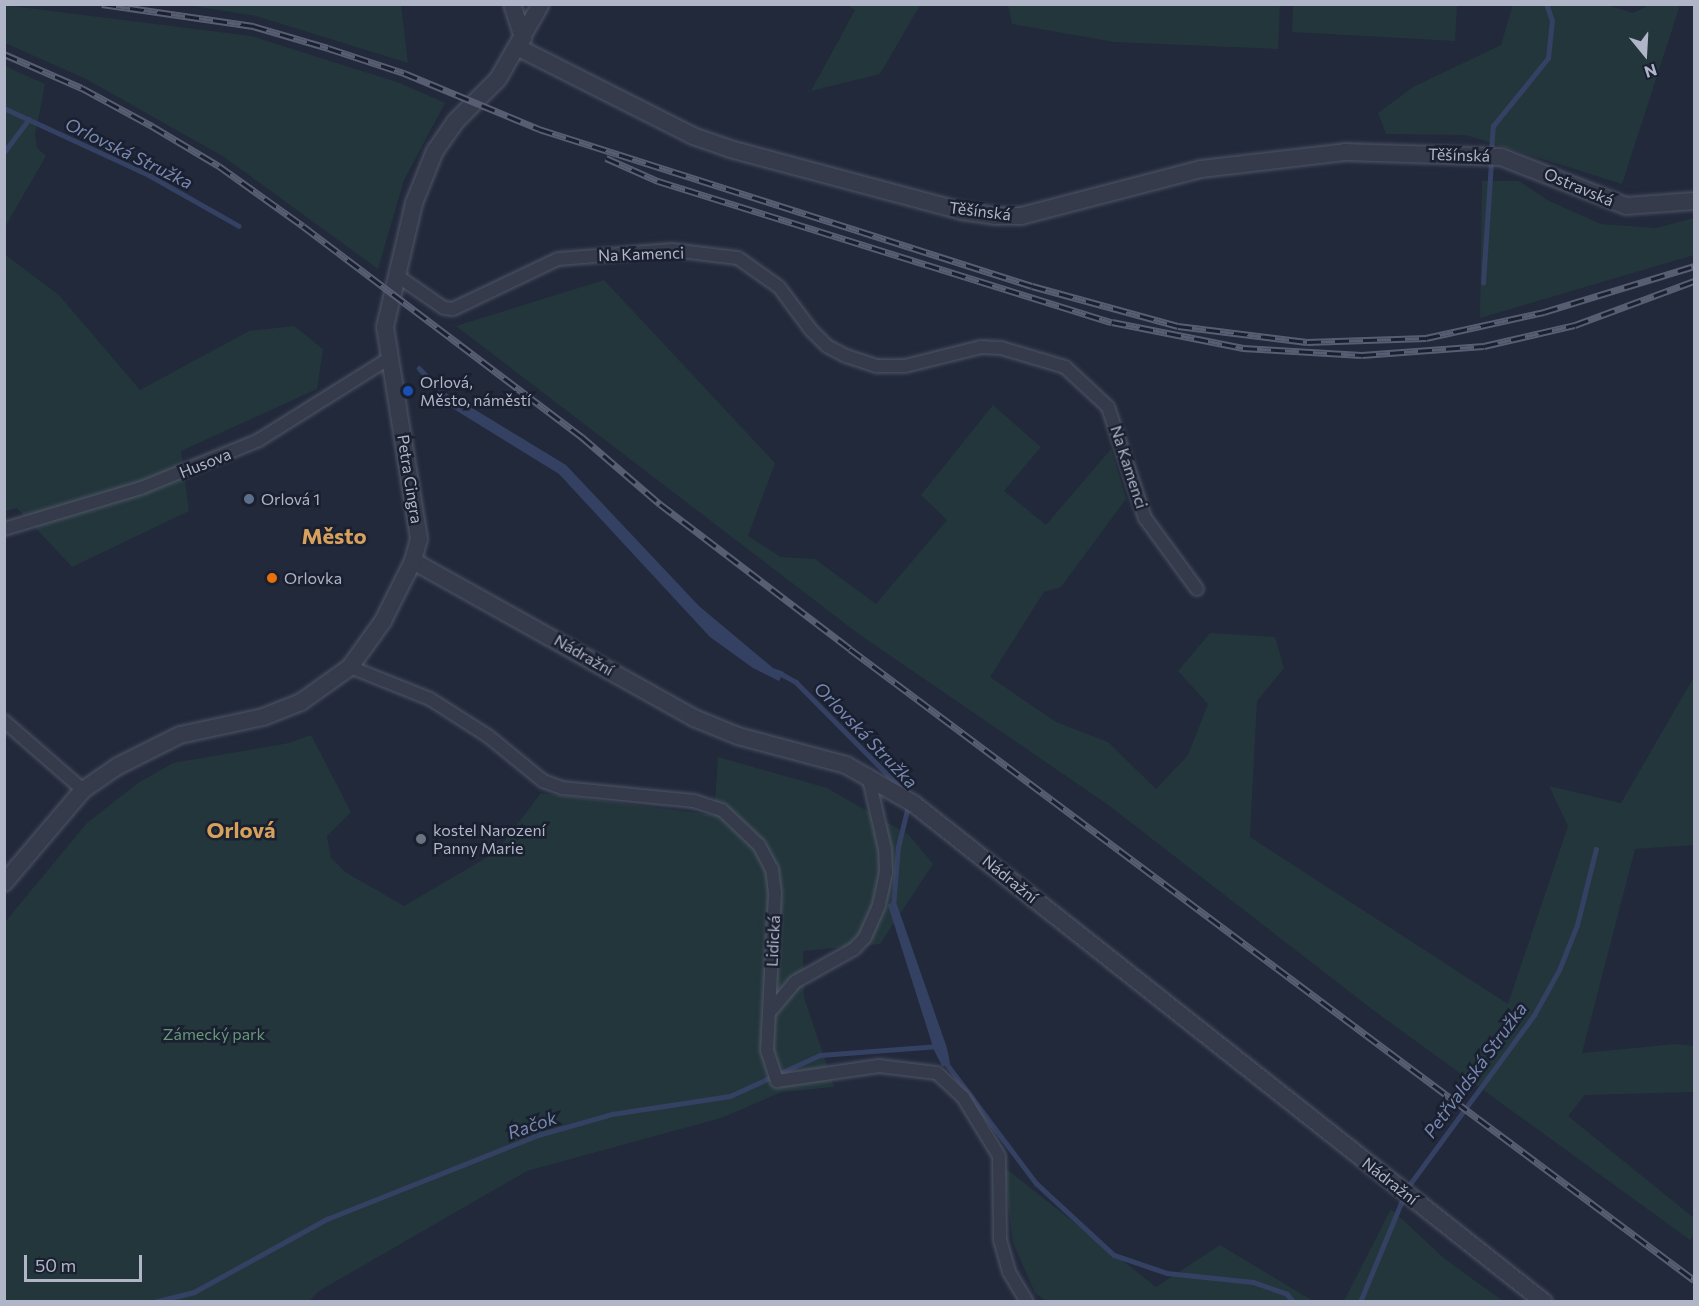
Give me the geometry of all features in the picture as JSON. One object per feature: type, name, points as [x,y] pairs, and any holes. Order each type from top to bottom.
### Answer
[{"type":"street","points":[[512,4],[521,43]]},
{"type":"street","name":"Petra Cingra","points":[[4,883],[84,790],[118,766],[180,735],[262,717],[301,702],[350,667],[383,621],[413,561],[419,539],[418,514],[388,359],[385,327],[414,203],[435,151],[454,122],[498,79],[521,43],[541,4]]},
{"type":"street","name":"Těšínská","points":[[521,43],[693,136],[730,149],[961,211],[995,216],[1021,216],[1134,184],[1264,160],[1345,152],[1472,154],[1501,157]]},
{"type":"street","name":"Ostravská","points":[[1501,157],[1626,206],[1695,201]]},
{"type":"street","name":"Na Kamenci","points":[[396,275],[444,308],[453,309],[558,259],[631,251],[738,258],[761,272],[827,346],[877,366],[926,364],[981,347],[1024,352],[1065,367],[1108,407],[1145,518],[1197,589]]},
{"type":"street","name":"Husova","points":[[4,529],[141,488],[260,440],[388,359]]},
{"type":"street","name":"Nádražní","points":[[413,561],[714,728],[846,765],[868,775],[963,842],[1544,1302]]},
{"type":"street","name":"Lidická","points":[[350,667],[430,699],[488,736],[543,781],[562,788],[694,801],[722,810],[759,845],[772,869],[775,893],[767,1050],[777,1082],[879,1066],[937,1073],[963,1097],[999,1156],[1000,1240],[1009,1272],[1027,1302]]},
{"type":"street","points":[[4,721],[84,790]]},
{"type":"street","points":[[769,1013],[795,982],[854,949],[865,937],[879,905],[886,873],[885,849],[868,775]]},
{"type":"green space","points":[[1513,4],[1607,5],[1633,13],[1650,5],[1680,5],[1622,184],[1466,135],[1386,134],[1378,113],[1413,87],[1501,45]]},
{"type":"green space","points":[[4,5],[251,36],[400,83],[445,103],[404,180],[378,269],[224,157],[86,79],[5,43]]},
{"type":"green space","points":[[187,5],[401,5],[408,63],[256,16]]},
{"type":"green space","points":[[847,5],[920,5],[880,74],[811,91],[855,10]]},
{"type":"green space","points":[[1008,5],[1280,5],[1278,49],[1114,42],[1012,24]]},
{"type":"green space","points":[[1293,5],[1457,5],[1455,41],[1292,32]]},
{"type":"green space","points":[[5,66],[45,84],[35,135],[37,148],[46,156],[5,227]]},
{"type":"green space","points":[[1482,181],[1519,181],[1549,201],[1601,224],[1656,228],[1694,218],[1694,255],[1480,318]]},
{"type":"green space","points":[[4,254],[59,295],[140,390],[249,331],[294,326],[323,349],[317,389],[181,451],[189,511],[72,567],[17,508],[5,511]]},
{"type":"green space","points":[[604,280],[775,463],[748,536],[781,557],[815,559],[876,604],[947,520],[921,495],[993,405],[1041,447],[1004,491],[1046,525],[1111,449],[1126,499],[1061,587],[1044,592],[990,677],[1056,722],[1108,742],[1156,789],[1188,755],[1208,704],[1178,671],[1210,633],[1275,637],[1284,668],[1257,701],[1250,837],[1508,1004],[1568,826],[1549,786],[1621,803],[1694,677],[1694,845],[1635,849],[1582,1053],[1675,1044],[1694,1046],[1694,1092],[1585,1095],[1568,1116],[1694,1218],[1694,1235],[1690,1240],[1373,1010],[1107,804],[860,635],[456,326]]},
{"type":"green space","name":"Zámecký park","points":[[311,735],[351,812],[327,836],[331,858],[345,872],[404,906],[496,852],[541,793],[714,815],[718,757],[827,788],[909,835],[933,864],[880,944],[803,951],[804,997],[834,1087],[782,1092],[721,1118],[527,1171],[319,1291],[309,1301],[5,1302],[5,922],[87,823],[138,783],[173,763],[289,743]]},
{"type":"green space","points":[[1004,1167],[1156,1287],[1220,1245],[1313,1301],[1046,1301],[1035,1293],[1013,1243]]},
{"type":"green space","points":[[1391,1209],[1445,1259],[1503,1301],[1344,1301]]},
{"type":"water","points":[[451,395],[566,465],[699,606],[773,668],[784,672],[779,681],[753,668],[710,637],[559,474],[444,403]]},
{"type":"water","points":[[896,902],[947,1048],[950,1063],[946,1066],[942,1066],[934,1050],[888,905]]},
{"type":"waterway","name":"Petřvaldská Stružka","points":[[1491,152],[1493,126],[1548,58],[1552,21],[1546,4]]},
{"type":"waterway","name":"Orlovská Stružka","points":[[4,108],[149,175],[239,226]]},
{"type":"waterway","points":[[4,152],[29,119]]},
{"type":"waterway","name":"Petřvaldská Stružka","points":[[1483,283],[1491,161]]},
{"type":"waterway","name":"Orlovská Stružka","points":[[419,368],[451,401]]},
{"type":"waterway","name":"Orlovská Stružka","points":[[778,672],[796,682],[900,787]]},
{"type":"waterway","name":"Orlovská Stružka","points":[[893,907],[898,847],[908,806]]},
{"type":"waterway","name":"Petřvaldská Stružka","points":[[1407,1188],[1534,1015],[1559,970],[1577,925],[1596,849]]},
{"type":"waterway","name":"Račok","points":[[154,1302],[194,1292],[327,1219],[538,1135],[612,1114],[730,1096],[820,1055],[939,1046]]},
{"type":"waterway","name":"Orlovská Stružka","points":[[944,1060],[1036,1183],[1114,1255],[1167,1273],[1253,1282],[1287,1294],[1294,1302]]},
{"type":"waterway","name":"Petřvaldská Stružka","points":[[1360,1302],[1404,1196]]},
{"type":"railway","points":[[102,4],[253,26],[328,48],[404,73],[539,129],[1032,286],[1178,326],[1307,342],[1426,338],[1544,312],[1694,266]]},
{"type":"railway","points":[[4,54],[82,88],[152,126],[219,166],[303,226],[582,437],[660,504],[850,649],[1694,1280]]},
{"type":"railway","points":[[606,158],[658,181],[1112,322],[1243,348],[1362,355],[1484,346],[1575,325],[1694,281]]},
{"type":"place","name":"Orlová, Město, náměstí","points":[[408,391]]},
{"type":"place","name":"Orlová 1","points":[[249,499]]},
{"type":"place","name":"Orlovka","points":[[272,578]]},
{"type":"place","name":"kostel Narození Panny Marie","points":[[421,839]]},
{"type":"district","name":"Město","points":[[334,536]]},
{"type":"district","name":"Orlová","points":[[241,830]]}]
